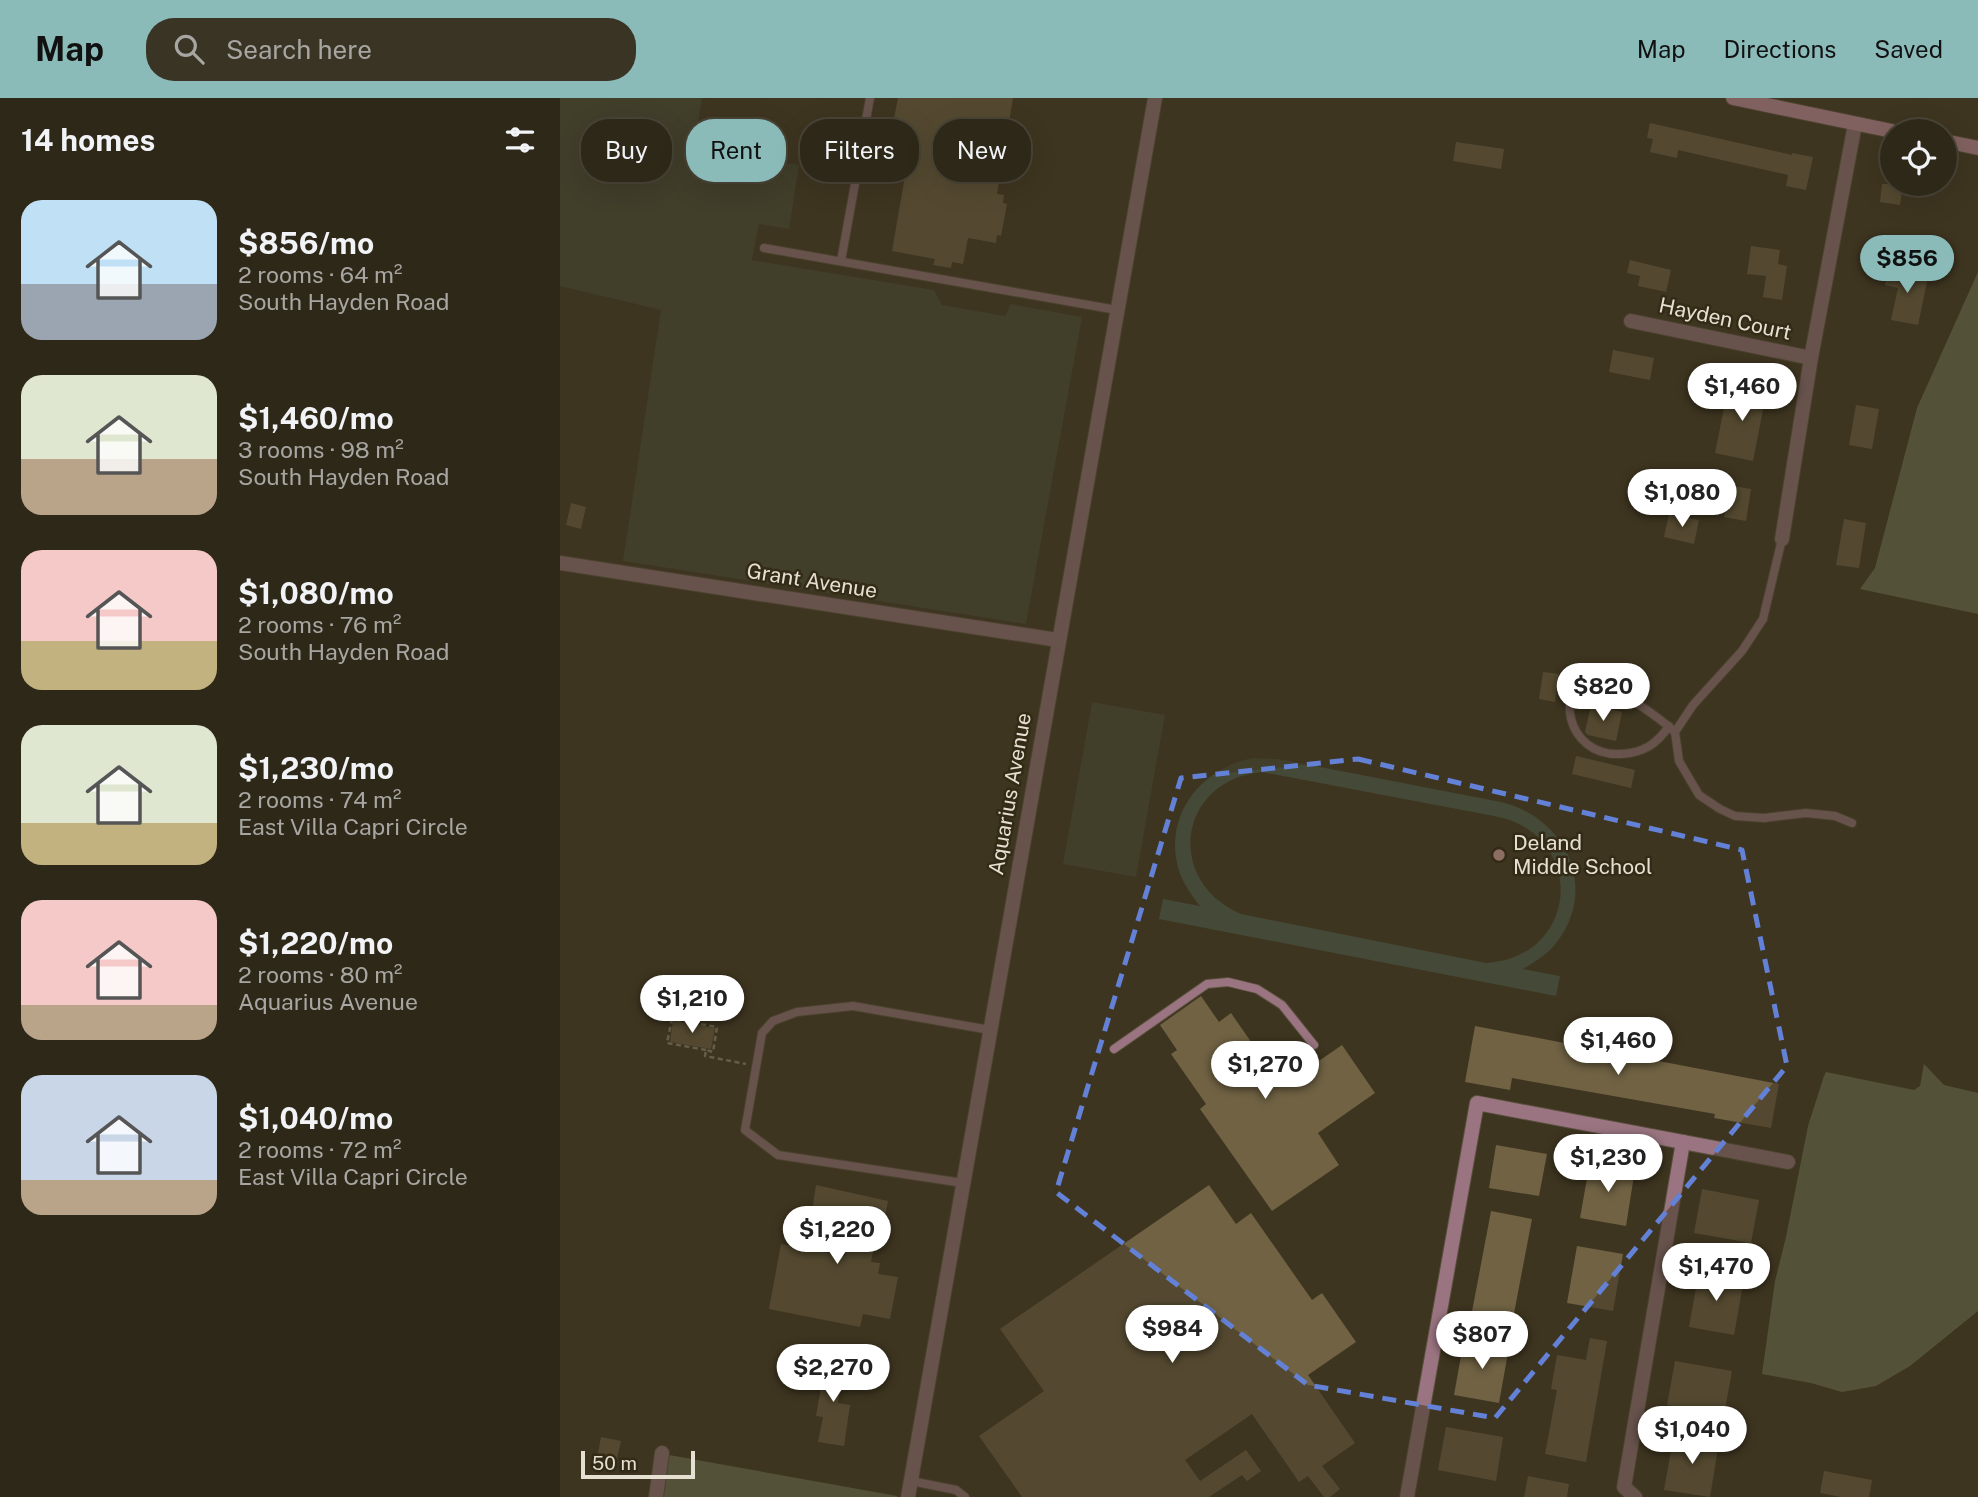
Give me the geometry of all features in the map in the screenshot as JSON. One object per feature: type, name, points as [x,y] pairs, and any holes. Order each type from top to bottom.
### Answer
[{"type":"main road","points":[[1742,99],[1880,129]]},
{"type":"main road","points":[[1957,144],[1978,148]]},
{"type":"street","name":"Aquarius Avenue","points":[[908,1497],[1155,98]]},
{"type":"street","points":[[1782,539],[1811,358],[1855,124]]},
{"type":"street","name":"Hayden Court","points":[[1630,321],[1811,358]]},
{"type":"street","name":"Grant Avenue","points":[[560,563],[1058,640]]},
{"type":"street","points":[[1407,1497],[1477,1103],[1788,1162]]},
{"type":"street","points":[[1635,1497],[1624,1487],[1683,1142]]},
{"type":"street","points":[[656,1497],[662,1453]]},
{"type":"lane","points":[[866,119],[870,98]]},
{"type":"lane","points":[[841,261],[855,182]]},
{"type":"lane","points":[[764,248],[1116,310]]},
{"type":"lane","points":[[1782,539],[1763,619],[1742,651],[1672,729],[1660,740],[1633,753],[1616,754],[1590,748],[1579,740],[1570,713],[1572,696],[1584,684],[1599,683],[1615,689],[1672,729],[1679,761],[1699,795],[1720,809],[1735,816],[1764,818],[1806,813],[1835,816],[1852,823]]},
{"type":"lane","points":[[1114,1049],[1207,984],[1228,982],[1257,989],[1282,1005],[1314,1045]]},
{"type":"lane","points":[[963,1183],[778,1155],[745,1130],[756,1066],[762,1033],[773,1021],[797,1012],[852,1006],[990,1030]]},
{"type":"lane","points":[[911,1481],[956,1490],[965,1497]]},
{"type":"path","points":[[672,1019],[717,1027],[713,1052],[706,1050],[667,1043],[672,1019]]},
{"type":"path","points":[[706,1050],[705,1056],[756,1066]]},
{"type":"highlighted area","points":[[1358,759],[1742,850],[1787,1066],[1495,1418],[1308,1385],[1056,1192],[1181,778]]},
{"type":"green space","points":[[560,98],[702,98],[699,119],[686,119],[686,182],[786,182],[786,163],[799,165],[789,229],[759,224],[752,260],[934,290],[942,305],[1005,316],[1011,304],[1082,317],[1026,624],[623,561],[661,310],[560,286]]},
{"type":"green space","points":[[1978,272],[1978,614],[1860,589],[1875,568],[1917,408]]},
{"type":"green space","points":[[1092,702],[1165,715],[1136,877],[1063,864]]},
{"type":"green space","points":[[1253,758],[1279,759],[1501,802],[1524,810],[1543,822],[1558,838],[1569,857],[1575,877],[1575,899],[1569,921],[1557,942],[1546,954],[1523,969],[1560,976],[1556,996],[1159,919],[1163,899],[1200,906],[1180,874],[1175,854],[1176,834],[1189,799],[1216,773]],"holes":[[[1262,772],[1499,817],[1528,829],[1547,848],[1558,871],[1560,896],[1554,920],[1539,941],[1517,956],[1486,963],[1241,914],[1216,899],[1200,879],[1192,857],[1191,834],[1198,812],[1212,793],[1234,779]]]},
{"type":"green space","points":[[1924,1064],[1944,1085],[1978,1093],[1978,1311],[1910,1366],[1876,1386],[1842,1392],[1762,1374],[1775,1281],[1808,1126],[1826,1072],[1914,1090],[1920,1086]]},
{"type":"green space","points":[[669,1455],[897,1496],[897,1497],[663,1497]]},
{"type":"building","points":[[898,98],[1013,98],[1010,119],[933,119],[933,182],[999,182],[997,194],[1004,195],[1003,203],[1007,204],[1001,236],[997,235],[996,243],[968,238],[963,264],[952,262],[951,268],[933,265],[935,259],[892,251],[904,182],[919,182],[919,119],[894,119]]},
{"type":"building","points":[[1650,123],[1792,155],[1813,157],[1806,190],[1786,186],[1788,175],[1678,150],[1677,158],[1650,152],[1653,139],[1647,138]]},
{"type":"building","points":[[1456,142],[1504,149],[1501,169],[1453,161]]},
{"type":"building","points":[[1881,196],[1901,196],[1900,205],[1880,202]]},
{"type":"building","points":[[1751,246],[1780,250],[1778,264],[1787,266],[1782,300],[1763,297],[1766,276],[1747,274]]},
{"type":"building","points":[[1630,260],[1671,270],[1666,292],[1638,286],[1640,276],[1627,273]]},
{"type":"building","points":[[1888,268],[1928,277],[1918,325],[1891,320],[1898,288],[1885,285]]},
{"type":"building","points":[[1613,350],[1654,358],[1650,380],[1609,372]]},
{"type":"building","points":[[1738,383],[1767,389],[1753,461],[1715,453],[1726,398],[1734,400]]},
{"type":"building","points":[[1856,405],[1879,409],[1872,449],[1849,445]]},
{"type":"building","points":[[1729,485],[1751,489],[1746,521],[1724,517]]},
{"type":"building","points":[[571,503],[586,507],[581,529],[566,525]]},
{"type":"building","points":[[1669,514],[1699,520],[1694,544],[1664,537]]},
{"type":"building","points":[[1844,519],[1866,523],[1859,568],[1836,565]]},
{"type":"building","points":[[1543,672],[1559,674],[1555,702],[1539,699]]},
{"type":"building","points":[[1591,705],[1622,712],[1616,741],[1585,732]]},
{"type":"building","points":[[1576,756],[1635,770],[1631,788],[1572,774]]},
{"type":"building","points":[[1201,996],[1219,1022],[1231,1013],[1281,1085],[1342,1045],[1375,1093],[1318,1133],[1339,1165],[1272,1211],[1200,1109],[1206,1104],[1171,1054],[1177,1050],[1160,1025]]},
{"type":"building","points":[[673,1021],[715,1028],[711,1049],[670,1042]]},
{"type":"building","points":[[1475,1026],[1779,1084],[1771,1128],[1714,1118],[1715,1114],[1512,1078],[1510,1090],[1465,1082]]},
{"type":"building","points":[[1496,1145],[1547,1154],[1539,1196],[1489,1188]]},
{"type":"building","points":[[1590,1161],[1635,1169],[1626,1226],[1580,1218]]},
{"type":"building","points":[[816,1185],[888,1201],[882,1233],[877,1232],[871,1262],[880,1263],[878,1274],[898,1277],[890,1319],[863,1314],[860,1327],[769,1309],[781,1244],[845,1256],[849,1233],[839,1231],[841,1224],[811,1219]]},
{"type":"building","points":[[1209,1185],[1236,1224],[1251,1213],[1312,1300],[1322,1293],[1356,1342],[1308,1375],[1355,1443],[1322,1466],[1340,1489],[1330,1497],[1324,1497],[1308,1476],[1299,1482],[1252,1414],[1185,1460],[1200,1481],[1246,1450],[1261,1471],[1247,1481],[1242,1475],[1209,1497],[1022,1497],[979,1436],[1044,1391],[1000,1329]]},
{"type":"building","points":[[1702,1189],[1759,1200],[1751,1243],[1694,1233]]},
{"type":"building","points":[[1491,1211],[1532,1219],[1512,1324],[1471,1317]]},
{"type":"building","points":[[1577,1246],[1623,1254],[1613,1311],[1567,1303]]},
{"type":"building","points":[[1699,1271],[1744,1279],[1734,1335],[1689,1327]]},
{"type":"building","points":[[1590,1338],[1607,1341],[1586,1462],[1545,1454],[1557,1390],[1551,1389],[1557,1355],[1586,1360]]},
{"type":"building","points":[[1464,1339],[1509,1347],[1499,1403],[1454,1395]]},
{"type":"building","points":[[827,1354],[845,1357],[838,1403],[850,1405],[844,1446],[818,1442],[823,1417],[816,1416]]},
{"type":"building","points":[[1675,1361],[1732,1371],[1724,1415],[1667,1405]]},
{"type":"building","points":[[1446,1427],[1503,1437],[1496,1481],[1438,1470]]},
{"type":"building","points":[[1674,1434],[1719,1442],[1710,1497],[1664,1490]]},
{"type":"building","points":[[601,1437],[621,1441],[616,1463],[597,1458]]},
{"type":"building","points":[[1824,1471],[1872,1480],[1869,1497],[1841,1497],[1820,1493]]},
{"type":"building","points":[[1528,1476],[1569,1484],[1567,1497],[1524,1497]]},
{"type":"place","name":"Deland Middle School","points":[[1499,855]]}]
